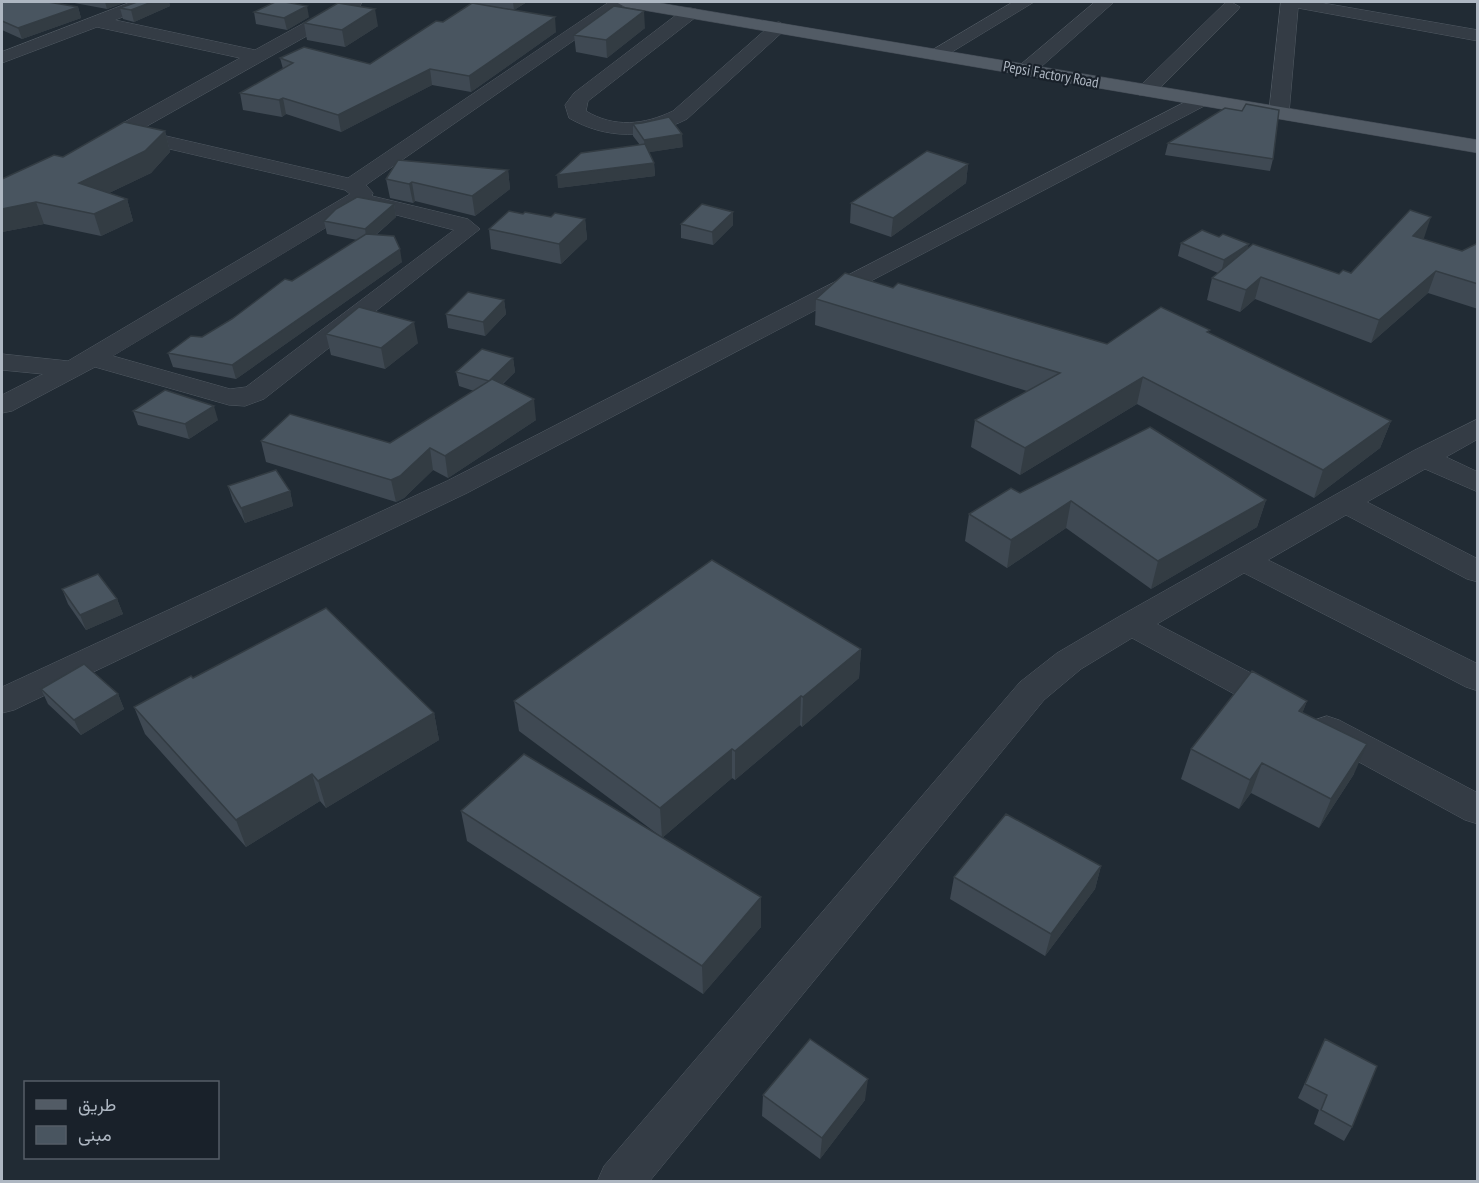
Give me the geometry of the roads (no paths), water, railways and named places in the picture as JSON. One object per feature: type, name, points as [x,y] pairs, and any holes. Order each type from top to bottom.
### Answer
[{"type":"main road","name":"Pepsi Factory Road","points":[[625,2],[1478,147]]},
{"type":"street","points":[[2,58],[145,2]]},
{"type":"street","points":[[128,132],[128,128],[134,124],[354,2]]},
{"type":"street","points":[[2,405],[83,363],[355,192],[620,2]]},
{"type":"street","points":[[935,54],[1025,2]]},
{"type":"street","points":[[1026,70],[1099,2]]},
{"type":"street","points":[[1279,113],[1291,2],[1478,36]]},
{"type":"street","points":[[1146,91],[1231,7]]},
{"type":"street","points":[[301,8],[333,14]]},
{"type":"street","points":[[77,10],[101,19],[258,56]]},
{"type":"street","points":[[690,13],[581,97],[575,105],[576,114],[586,121],[624,129],[647,128],[667,122],[680,115],[779,27]]},
{"type":"street","points":[[2,701],[457,487],[1201,100]]},
{"type":"street","points":[[2,362],[83,363],[229,397],[245,398],[264,386],[469,229],[460,224],[355,192],[128,132],[107,142]]},
{"type":"street","points":[[620,1182],[1032,691],[1069,661],[1131,624],[1477,427]]},
{"type":"street","points":[[1423,458],[1478,483]]},
{"type":"street","points":[[1344,502],[1478,572]]},
{"type":"street","points":[[1243,560],[1478,679]]},
{"type":"street","points":[[1131,624],[1478,810]]}]
